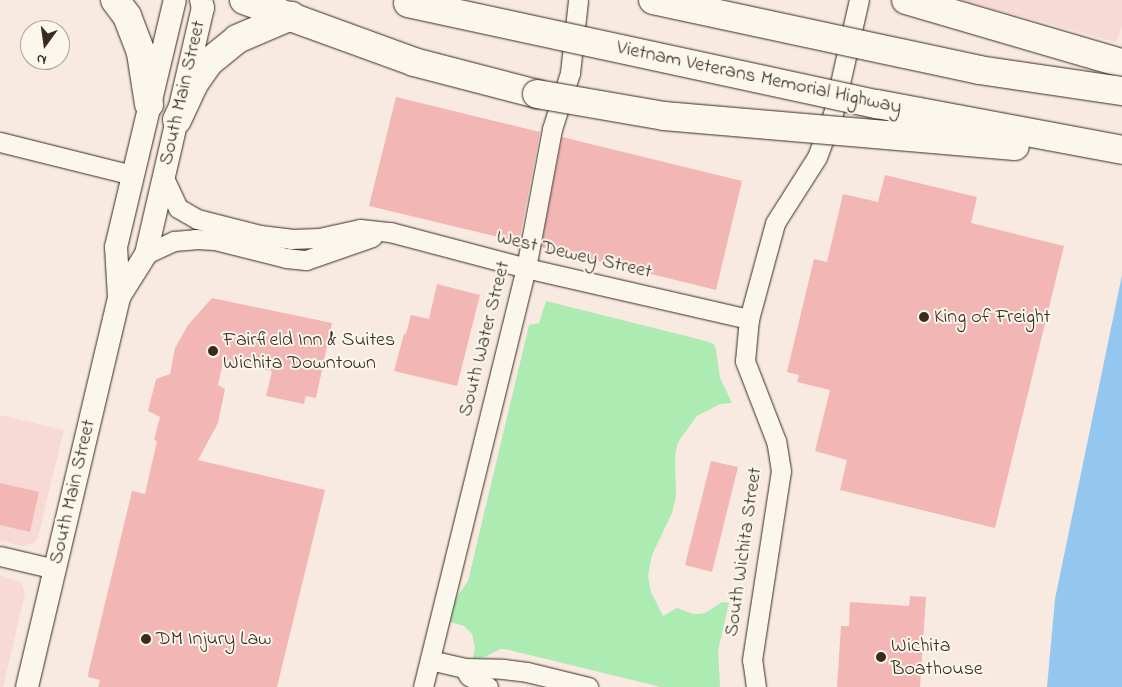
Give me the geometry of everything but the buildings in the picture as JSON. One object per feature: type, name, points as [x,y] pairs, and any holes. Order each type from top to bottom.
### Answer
[{"type":"main road","points":[[114,0],[127,16],[141,53],[149,104]]},
{"type":"main road","points":[[244,0],[414,62],[537,94],[664,116],[910,136],[1122,157]]},
{"type":"main road","name":"Vietnam Veterans Memorial Highway","points":[[398,0],[877,104],[1122,150]]},
{"type":"main road","points":[[653,0],[979,70],[1122,91]]},
{"type":"main road","points":[[906,0],[1122,63]]},
{"type":"main road","points":[[177,120],[193,85],[209,62],[237,39],[290,16]]},
{"type":"street","name":"South Main Street","points":[[27,687],[119,297],[116,247],[175,0]]},
{"type":"street","name":"South Main Street","points":[[119,297],[146,254],[203,8],[201,0]]},
{"type":"street","name":"South Water Street","points":[[423,687],[526,268],[552,129],[570,73],[578,0]]},
{"type":"street","name":"South Wichita Street","points":[[756,687],[752,660],[781,471],[776,441],[745,360],[749,319],[775,223],[817,157],[832,114],[859,0]]},
{"type":"street","points":[[0,142],[132,175]]},
{"type":"street","name":"West Dewey Street","points":[[164,178],[178,208],[197,219],[260,234],[291,239],[309,239],[360,229],[390,232],[526,268],[749,319]]},
{"type":"street","points":[[146,254],[174,241],[195,239],[215,240],[286,258],[306,260],[390,232]]},
{"type":"street","points":[[0,556],[55,569]]},
{"type":"street","points":[[430,660],[464,668],[503,669],[588,687]]},
{"type":"street","points":[[464,668],[469,676],[488,687]]},
{"type":"shaded area","points":[[960,0],[1122,0],[1122,26],[1116,42]]},
{"type":"shaded area","points":[[0,415],[64,430],[38,537],[34,543],[23,546],[0,541]]},
{"type":"shaded area","points":[[0,575],[22,583],[25,594],[3,687],[0,687]]},
{"type":"green space","points":[[546,301],[714,344],[720,378],[732,403],[720,404],[697,416],[678,442],[675,455],[676,496],[672,513],[652,555],[648,576],[651,592],[663,616],[677,608],[693,614],[701,614],[722,602],[729,603],[718,651],[720,687],[661,687],[505,649],[500,649],[485,657],[473,659],[475,647],[472,634],[464,626],[450,622],[456,598],[468,581],[529,325],[539,323]]},
{"type":"water","points":[[1122,275],[1122,687],[1047,687],[1055,599]]},
{"type":"place","name":"King of Freight","points":[[924,317]]},
{"type":"place","name":"Fairfield Inn & Suites Wichita Downtown","points":[[213,351]]},
{"type":"place","name":"DM Injury Law","points":[[146,639]]},
{"type":"place","name":"Wichita Boathouse","points":[[881,657]]}]
